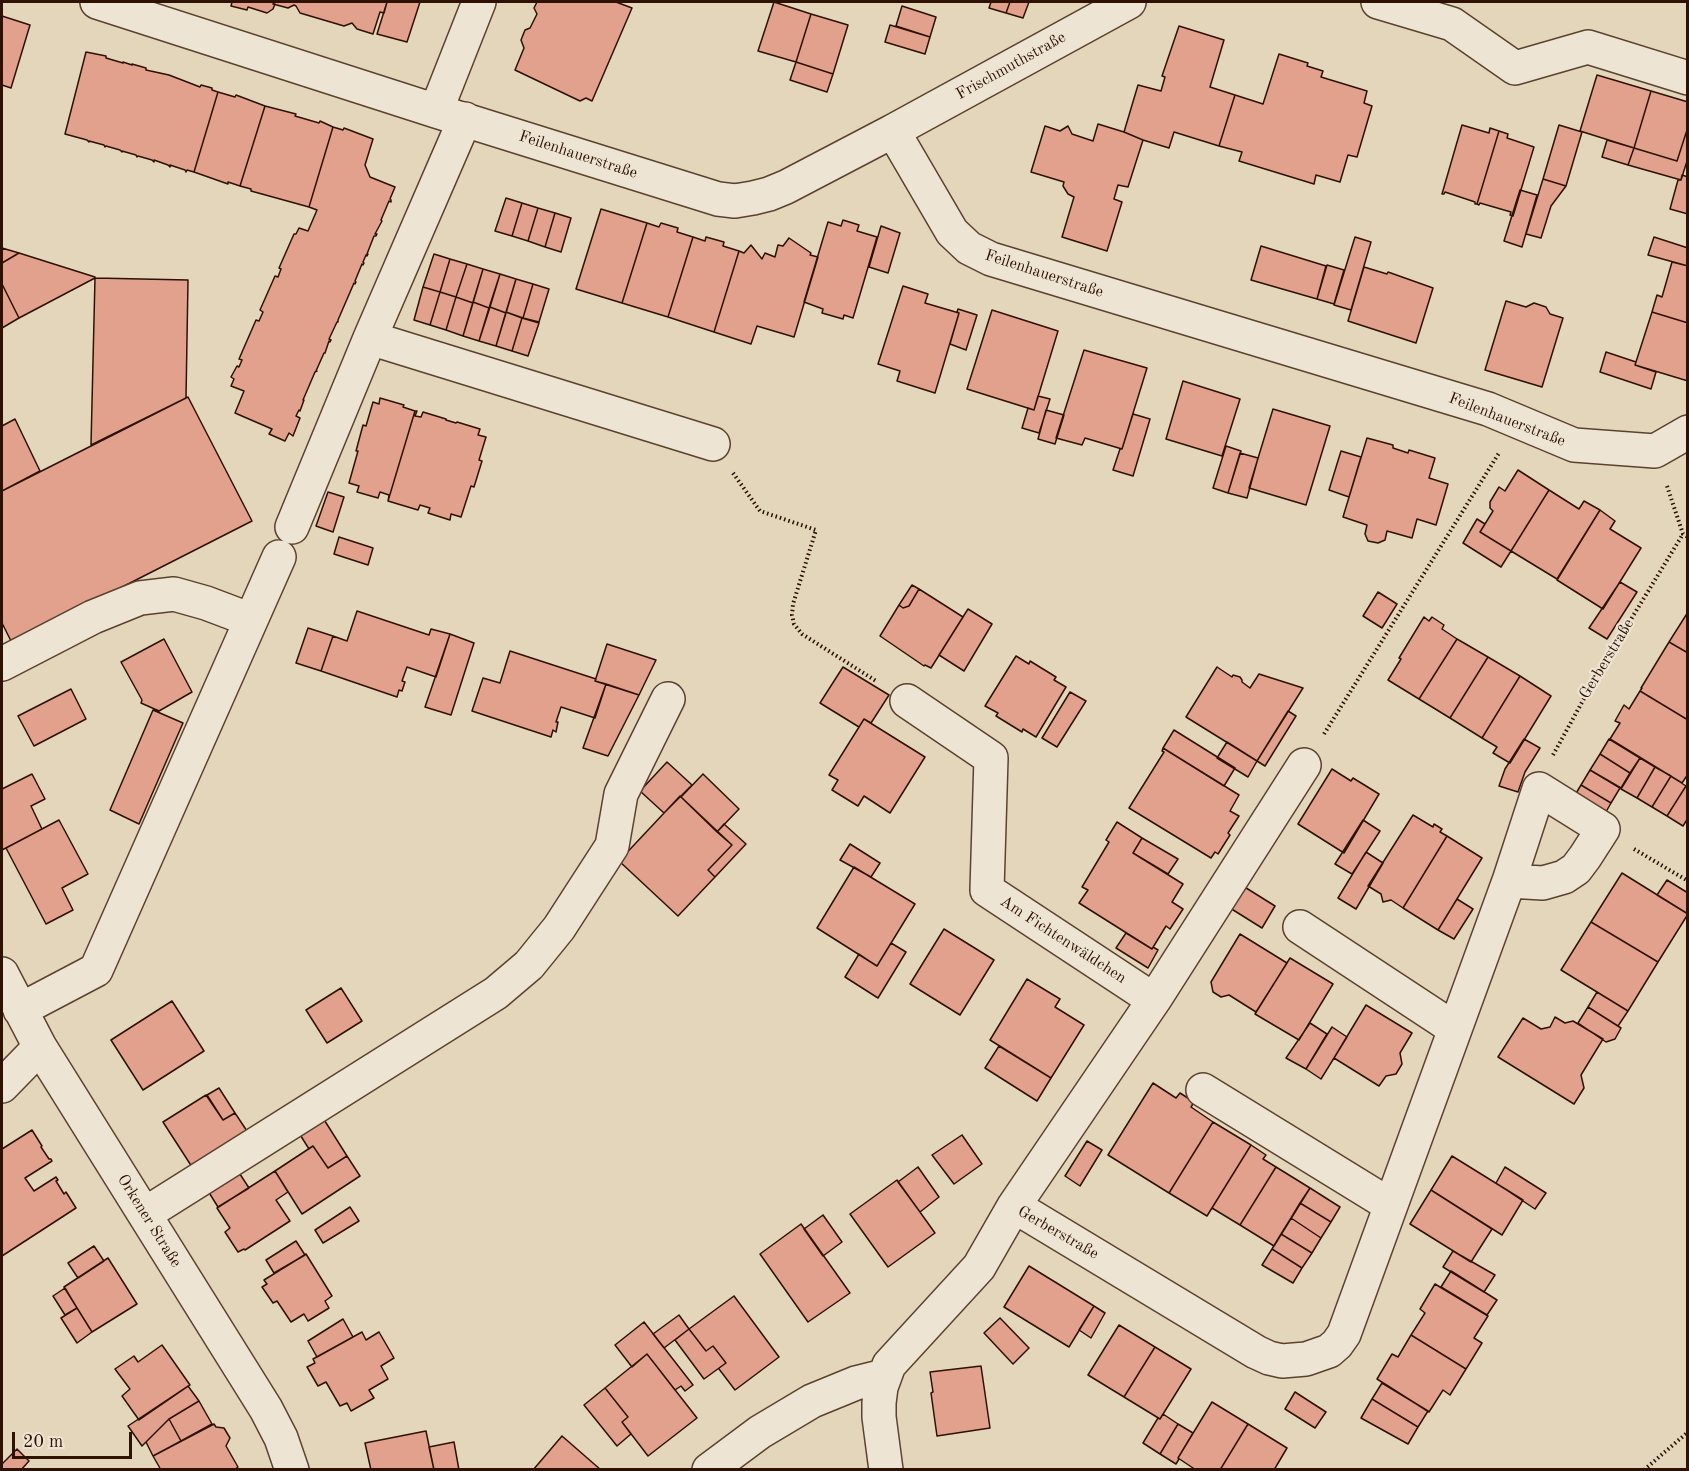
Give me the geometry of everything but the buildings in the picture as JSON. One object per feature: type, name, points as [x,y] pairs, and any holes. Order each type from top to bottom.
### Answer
[{"type":"street","name":"Feilenhauerstraße","points":[[97,2],[718,199],[735,201],[753,198],[786,187],[893,131],[952,232],[969,248],[985,256],[1488,409],[1574,445],[1655,451]]},
{"type":"street","points":[[292,527],[370,338],[451,115],[479,2]]},
{"type":"street","name":"Frischmuthstraße","points":[[893,131],[1129,2]]},
{"type":"street","points":[[1378,2],[1452,24],[1515,68],[1588,48],[1688,78]]},
{"type":"street","points":[[370,338],[713,444]]},
{"type":"street","points":[[1655,451],[1688,432]]},
{"type":"street","points":[[20,1010],[96,970],[279,557]]},
{"type":"street","points":[[2,664],[93,617],[140,598],[174,594],[206,603],[250,620]]},
{"type":"street","points":[[145,1214],[495,993],[529,965],[559,928],[612,846],[621,794],[668,699]]},
{"type":"street","name":"Am Fichtenwäldchen","points":[[907,701],[991,758],[987,890],[1154,1000]]},
{"type":"street","points":[[1014,1206],[1154,1000],[1304,765]]},
{"type":"street","points":[[1509,881],[1543,883],[1564,877],[1576,869],[1585,858],[1603,829],[1539,789]]},
{"type":"street","name":"Gerberstraße","points":[[884,1376],[896,1356],[979,1267],[1014,1206],[1269,1358],[1282,1361],[1316,1357],[1337,1344],[1344,1334],[1509,881],[1539,789]]},
{"type":"street","points":[[1300,927],[1455,1029]]},
{"type":"street","name":"Orkener Straße","points":[[2,974],[40,1047],[266,1408],[281,1438],[292,1470]]},
{"type":"street","points":[[2,1086],[40,1047]]},
{"type":"street","points":[[1203,1089],[1390,1205]]},
{"type":"street","points":[[709,1470],[796,1410],[842,1388],[884,1376]]},
{"type":"street","points":[[884,1376],[879,1417],[886,1470]]},
{"type":"path","points":[[1304,765],[1519,421]]},
{"type":"path","points":[[713,444],[760,511],[816,530],[793,604],[792,615],[796,628],[907,701]]},
{"type":"path","points":[[1655,451],[1685,535]]},
{"type":"path","name":"Gerberstraße","points":[[1539,789],[1564,734],[1591,685],[1685,535]]},
{"type":"path","points":[[1603,829],[1688,881]]},
{"type":"path","points":[[1644,1470],[1688,1432]]}]
